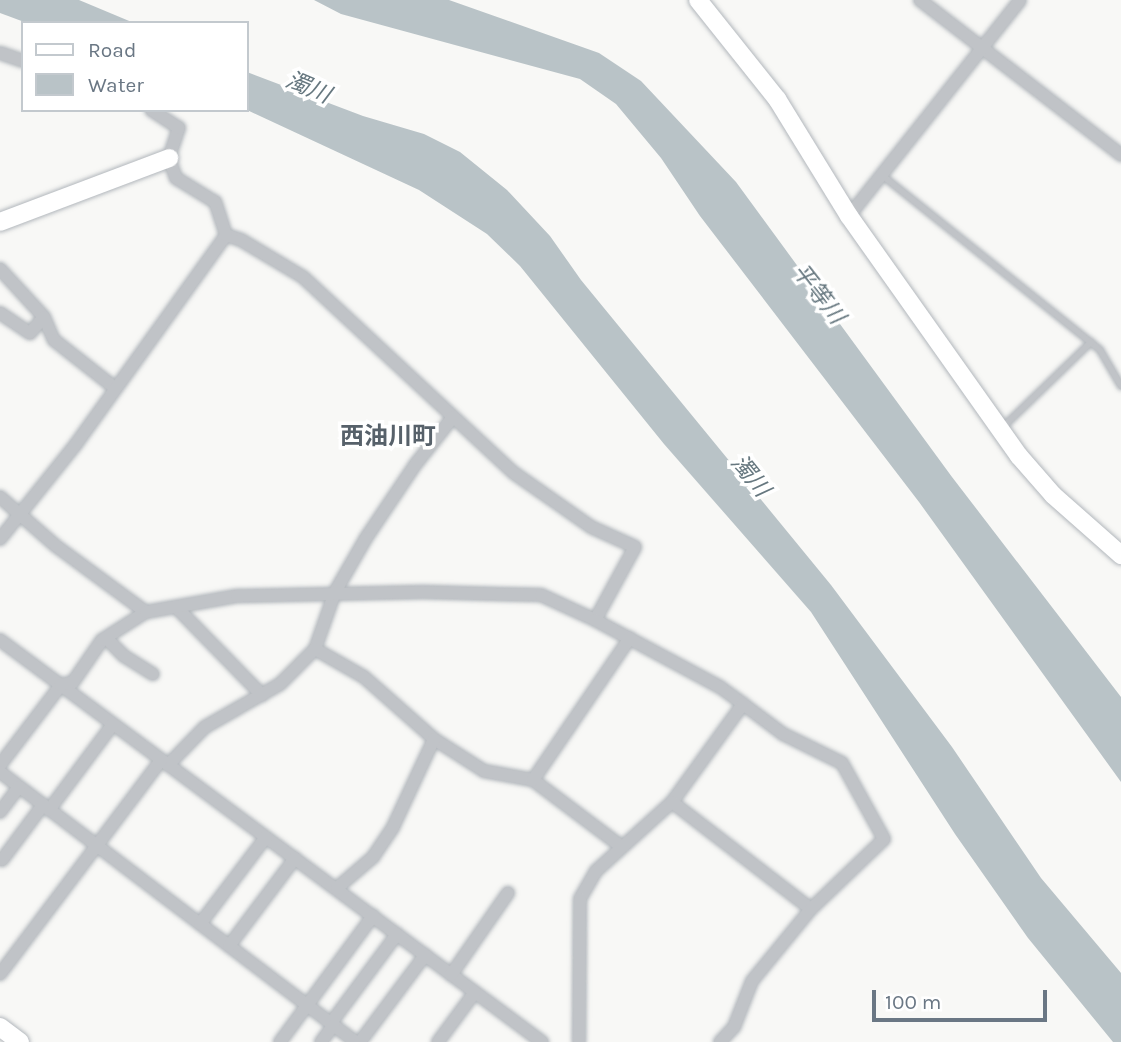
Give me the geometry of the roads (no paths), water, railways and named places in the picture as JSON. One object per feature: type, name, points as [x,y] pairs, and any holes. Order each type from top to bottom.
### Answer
[{"type":"street","points":[[698,0],[777,99],[849,216],[1001,429],[1053,495],[1121,555]]},
{"type":"street","points":[[920,0],[1121,155]]},
{"type":"street","points":[[849,216],[1020,0]]},
{"type":"street","points":[[0,53],[21,60]]},
{"type":"street","points":[[154,112],[179,128],[169,158],[176,178],[215,202],[226,235]]},
{"type":"street","points":[[0,222],[169,158]]},
{"type":"street","points":[[0,539],[115,388],[226,235]]},
{"type":"street","points":[[226,235],[241,240],[303,277],[514,473],[591,527],[635,548],[595,620]]},
{"type":"street","points":[[0,268],[44,317],[54,340],[115,388]]},
{"type":"street","points":[[1,316],[30,333],[44,317]]},
{"type":"street","points":[[0,974],[96,846],[164,762],[205,727],[280,684],[315,649],[335,592],[380,517],[453,417]]},
{"type":"street","points":[[0,497],[75,561],[146,612]]},
{"type":"street","points":[[0,765],[61,685],[73,682],[106,638],[146,612],[237,596],[335,592],[541,595],[595,620],[720,687],[783,734],[842,763],[884,839],[811,909],[752,981],[734,1027],[720,1042]]},
{"type":"street","points":[[177,608],[262,695]]},
{"type":"street","points":[[106,638],[124,656],[153,674]]},
{"type":"street","points":[[533,780],[630,638]]},
{"type":"street","points":[[0,640],[542,1042]]},
{"type":"street","points":[[315,649],[364,677],[434,739],[484,771],[533,780],[622,846]]},
{"type":"street","points":[[579,1042],[580,899],[596,871],[672,802],[743,704]]},
{"type":"street","points":[[2,860],[113,724]]},
{"type":"street","points":[[337,888],[373,857],[393,828],[434,739]]},
{"type":"street","points":[[0,772],[357,1042],[425,955]]},
{"type":"street","points":[[0,812],[19,787]]},
{"type":"street","points":[[672,802],[811,909]]},
{"type":"street","points":[[200,924],[266,837]]},
{"type":"street","points":[[229,946],[295,858]]},
{"type":"street","points":[[451,975],[508,893]]},
{"type":"street","points":[[280,1042],[373,916]]},
{"type":"street","points":[[320,1042],[397,934]]},
{"type":"street","points":[[438,1042],[475,992]]},
{"type":"street","points":[[0,1027],[20,1042]]},
{"type":"lane","points":[[883,176],[1091,342],[1100,350],[1121,386]]},
{"type":"lane","points":[[1001,429],[1091,342]]},
{"type":"water","points":[[0,0],[79,0],[129,21],[22,21],[0,13]]},
{"type":"water","name":"平等川","points":[[314,0],[449,0],[599,53],[641,81],[736,182],[952,477],[1121,697],[1121,782],[919,502],[700,216],[661,158],[616,104],[580,79],[341,14]]},
{"type":"water","points":[[248,72],[363,116],[424,134],[460,152],[507,190],[550,236],[581,280],[831,585],[952,747],[1041,878],[1121,973],[1121,1042],[1113,1042],[1028,938],[955,834],[811,612],[664,444],[520,266],[487,234],[419,190],[248,110]]},
{"type":"district","name":"西油川町","points":[[388,437]]},
{"type":"water label","name":"濁川","points":[[308,88]]},
{"type":"water label","name":"濁川","points":[[750,476]]}]
